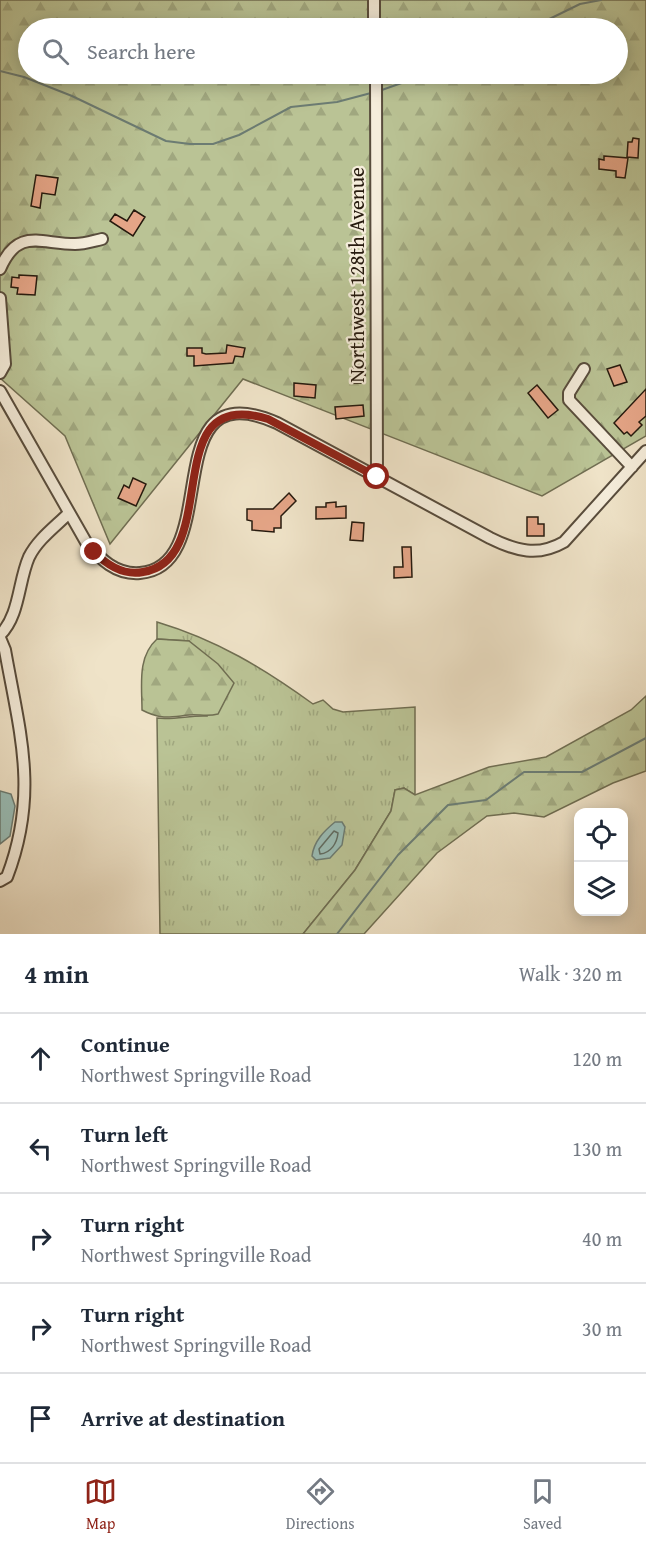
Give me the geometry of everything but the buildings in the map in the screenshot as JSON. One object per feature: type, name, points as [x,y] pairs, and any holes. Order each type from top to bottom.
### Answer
[{"type":"street","points":[[374,0],[374,18]]},
{"type":"street","name":"Northwest 128th Avenue","points":[[376,84],[377,477]]},
{"type":"street","points":[[0,269],[12,250],[27,240],[72,244],[102,239]]},
{"type":"street","points":[[0,298],[5,364],[0,373]]},
{"type":"street","points":[[585,369],[569,393],[569,400],[632,467]]},
{"type":"street","points":[[0,391],[69,513],[94,552],[114,568],[139,573],[162,566],[171,559],[183,537],[198,451],[219,421],[237,415],[252,414],[268,419],[501,544],[524,552],[536,552],[564,542],[646,451]]},
{"type":"street","points":[[0,881],[7,877],[16,852],[24,811],[26,770],[5,650],[0,636],[12,615],[32,552],[43,537],[69,513]]},
{"type":"green space","points":[[0,0],[646,0],[646,436],[542,496],[243,379],[110,544],[65,436],[0,378]]},
{"type":"green space","points":[[157,622],[220,646],[313,704],[323,700],[333,709],[343,712],[415,707],[415,795],[404,788],[395,790],[391,811],[355,870],[303,934],[160,934],[157,718],[207,716],[189,641],[157,639]]},
{"type":"green space","points":[[157,639],[189,641],[218,664],[234,683],[218,714],[165,717],[142,710],[143,663],[146,654]]},
{"type":"green space","points":[[646,696],[646,771],[613,783],[544,817],[514,813],[487,816],[437,853],[364,934],[303,934],[355,870],[391,811],[395,790],[404,788],[415,795],[489,767],[546,757],[631,710]]},
{"type":"water","points":[[0,791],[11,794],[15,806],[10,836],[0,844]]},
{"type":"water","points":[[335,822],[342,822],[345,827],[342,845],[330,858],[316,860],[312,856],[317,841]]},
{"type":"waterway","points":[[551,18],[580,4],[601,0]]},
{"type":"waterway","points":[[0,71],[18,76]]},
{"type":"waterway","points":[[42,84],[166,141],[190,144],[213,144],[239,135],[291,107],[337,102],[371,93]]},
{"type":"waterway","points":[[379,91],[399,84]]},
{"type":"waterway","points":[[337,934],[398,855],[448,805],[486,800],[524,772],[582,772],[646,738]]},
{"type":"route","points":[[94,552],[114,568],[127,572],[150,571],[171,559],[183,537],[186,526],[198,451],[207,434],[225,418],[252,414],[268,419],[377,477]]}]
